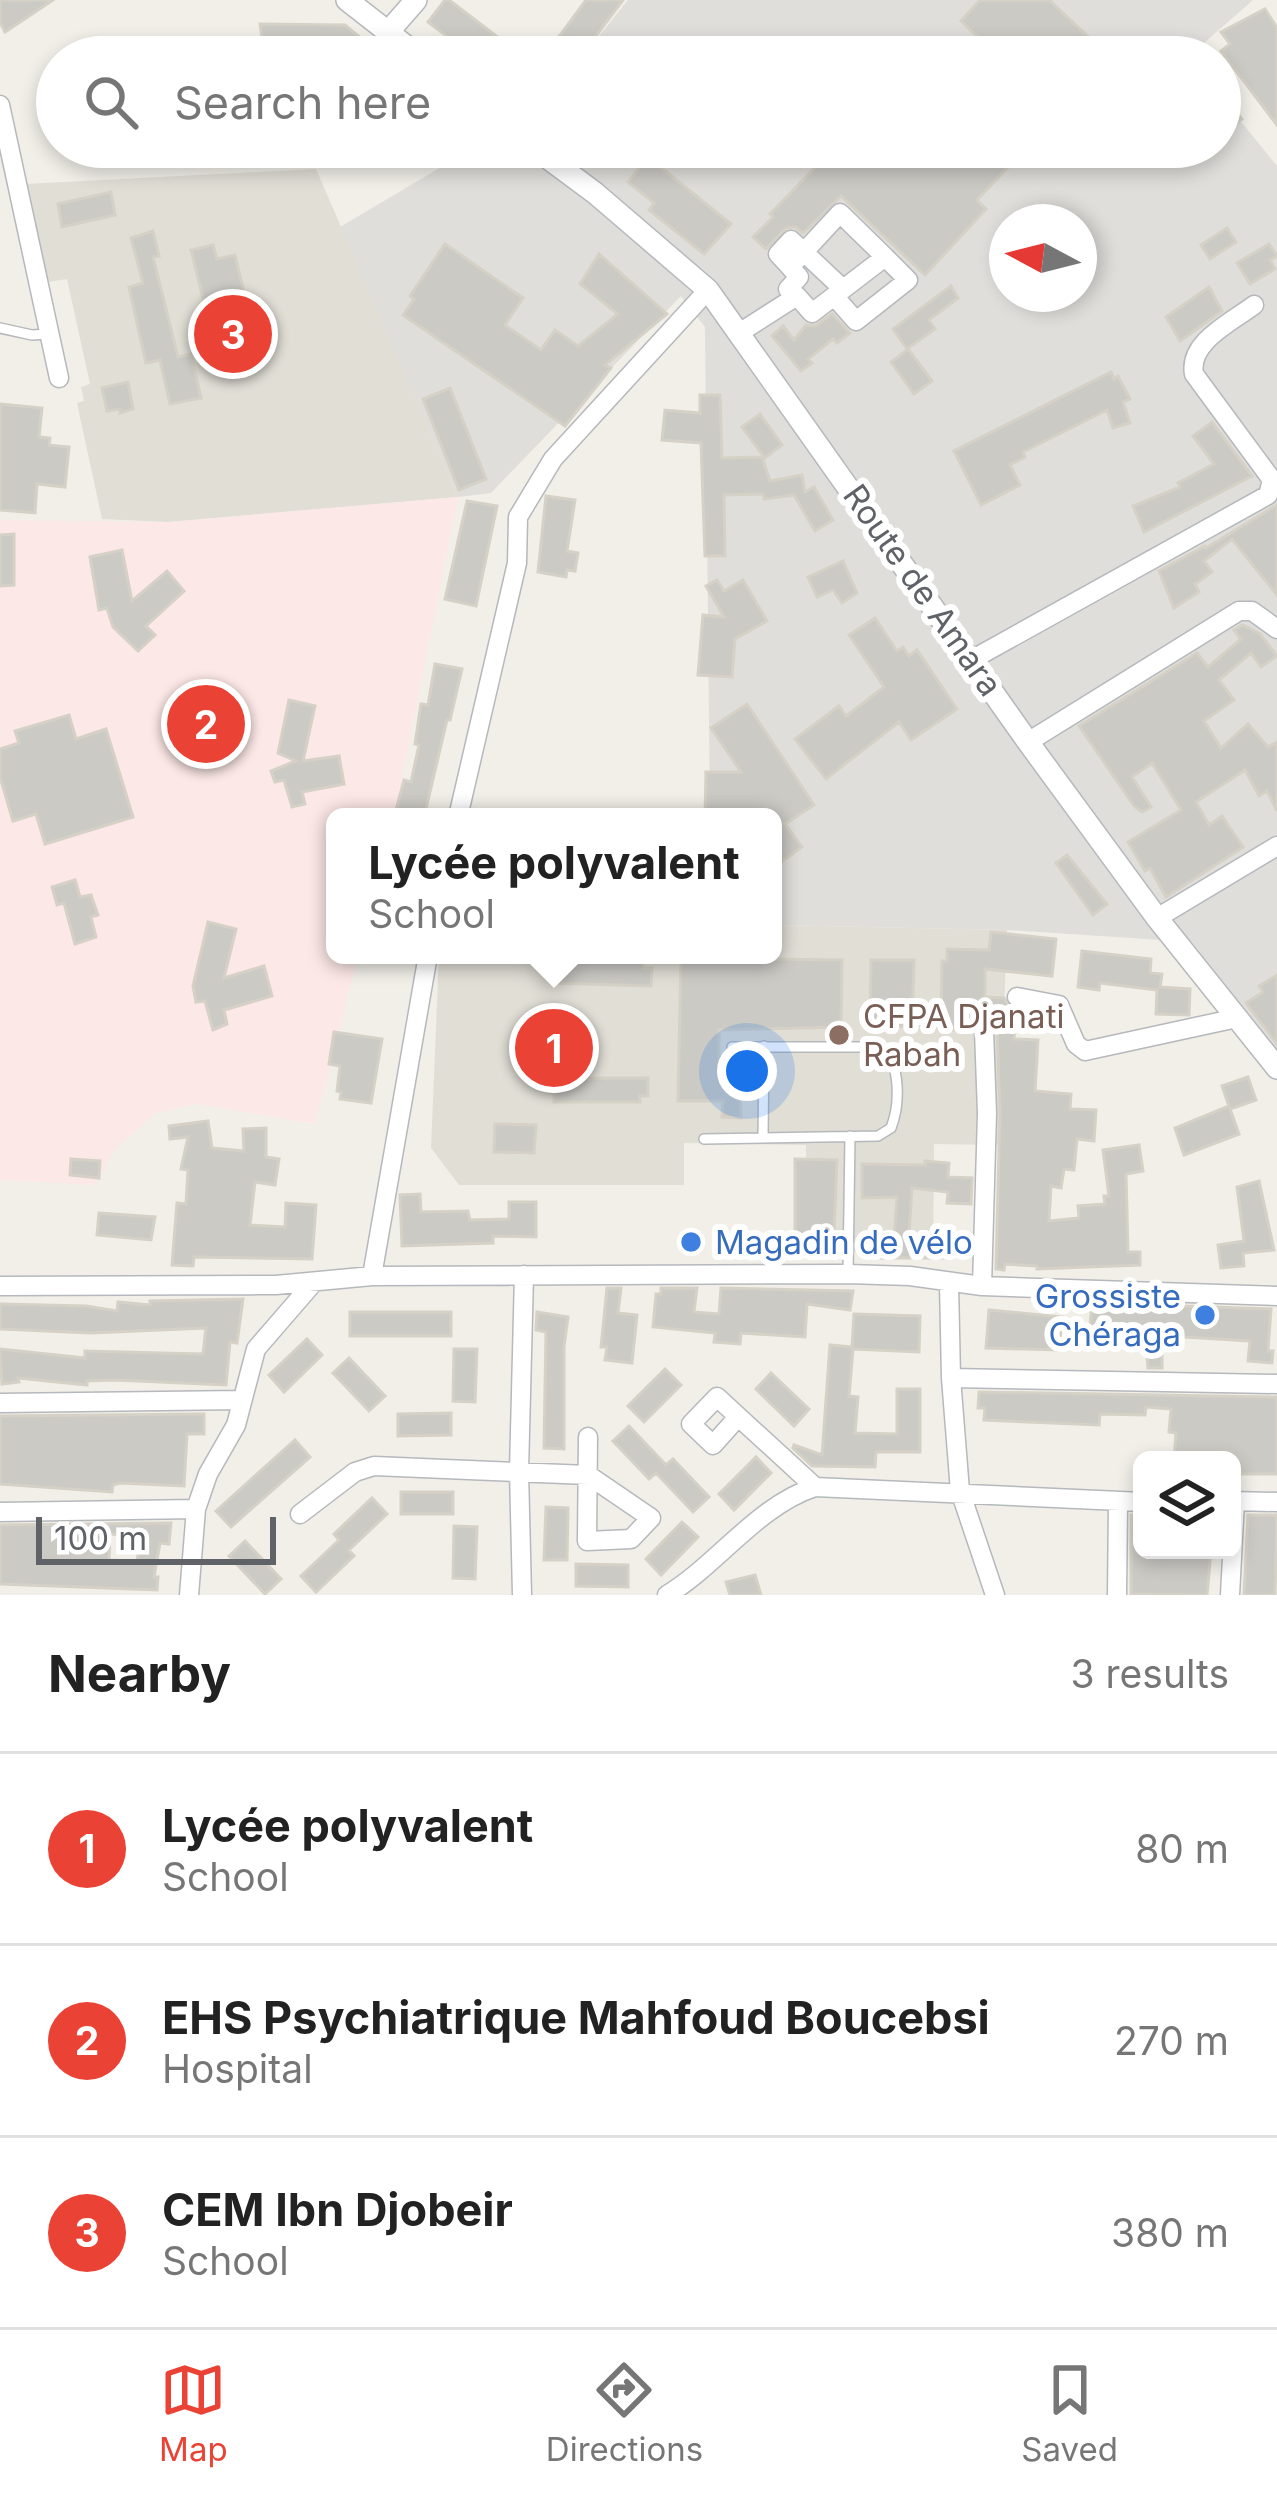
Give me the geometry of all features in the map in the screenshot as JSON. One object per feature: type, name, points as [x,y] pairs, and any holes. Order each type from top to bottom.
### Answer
[{"type":"street","points":[[347,0],[395,36]]},
{"type":"street","points":[[389,31],[416,0]]},
{"type":"street","points":[[0,105],[59,378]]},
{"type":"street","name":"Route de Amara","points":[[561,168],[708,290],[1028,742],[1157,918],[1277,1068]]},
{"type":"street","points":[[840,213],[908,280],[856,321],[838,292],[796,259],[840,213]]},
{"type":"street","points":[[796,259],[799,277],[788,289],[812,313],[885,257]]},
{"type":"street","points":[[460,808],[517,563],[518,517],[553,459],[708,290]]},
{"type":"street","points":[[739,333],[796,296]]},
{"type":"street","points":[[973,659],[1268,495],[1272,480],[1194,374],[1192,361],[1197,349],[1254,305]]},
{"type":"street","points":[[1028,742],[1239,611],[1252,611],[1277,629]]},
{"type":"street","points":[[1157,918],[1277,846]]},
{"type":"street","points":[[372,1276],[426,964]]},
{"type":"street","points":[[1017,997],[1059,1005],[1076,1044],[1085,1051],[1237,1018]]},
{"type":"street","points":[[982,1286],[987,1113],[984,1031]]},
{"type":"street","points":[[0,1286],[314,1282],[372,1276],[848,1274],[982,1286],[1277,1296]]},
{"type":"street","points":[[522,1595],[519,1471],[524,1275]]},
{"type":"street","points":[[189,1595],[196,1509],[208,1474],[236,1425],[256,1349],[314,1282]]},
{"type":"street","points":[[949,1284],[960,1491],[995,1595]]},
{"type":"street","points":[[951,1378],[1277,1384]]},
{"type":"street","points":[[0,1403],[242,1400]]},
{"type":"street","points":[[738,1418],[815,1487]]},
{"type":"street","points":[[300,1514],[355,1472],[374,1466],[588,1475],[588,1437]]},
{"type":"street","points":[[667,1595],[692,1580],[784,1501],[815,1487],[1133,1502]]},
{"type":"street","points":[[1241,1501],[1277,1502]]},
{"type":"street","points":[[1117,1595],[1118,1502]]},
{"type":"street","points":[[0,1512],[196,1509]]},
{"type":"street","points":[[1230,1595],[1232,1559]]},
{"type":"lane","points":[[0,328],[49,334]]},
{"type":"lane","points":[[763,1138],[764,1046]]},
{"type":"lane","points":[[704,1138],[878,1136],[892,1128],[896,1118],[896,1067],[882,1047],[732,1047]]},
{"type":"lane","points":[[848,1274],[850,1136]]},
{"type":"shaded area","points":[[628,0],[1253,0],[1212,36],[599,36]]},
{"type":"shaded area","points":[[1241,122],[1277,166],[1277,1050],[1192,942],[1007,930],[782,925],[782,808],[710,808],[705,327],[681,296],[491,493],[458,497],[340,227],[440,168],[1241,168]]},
{"type":"shaded area","points":[[316,169],[458,497],[168,522],[102,519],[77,403],[84,401],[81,387],[90,384],[67,279],[48,282],[25,184]]},
{"type":"shaded area","points":[[458,497],[396,808],[326,808],[326,964],[356,964],[315,1124],[196,1104],[154,1114],[115,1149],[95,1185],[0,1180],[0,520],[168,522]]},
{"type":"shaded area","name":"CFPA Djanati Rabah","points":[[782,925],[1007,930],[999,1145],[934,1144],[933,1253],[807,1251],[806,1145],[684,1143],[684,1185],[459,1185],[431,1148],[439,964],[782,964]]},
{"type":"building","points":[[0,0],[53,0],[5,32]]},
{"type":"building","points":[[449,0],[496,36],[446,36],[428,22]]},
{"type":"building","points":[[586,0],[623,0],[596,36],[559,36]]},
{"type":"building","points":[[980,0],[1049,0],[1088,36],[977,36],[961,21]]},
{"type":"building","points":[[1265,9],[1277,28],[1277,125],[1241,77],[1241,36],[1221,32]]},
{"type":"building","points":[[260,24],[345,25],[358,36],[262,36]]},
{"type":"building","points":[[639,168],[662,168],[731,224],[704,254],[649,210],[654,203],[628,182]]},
{"type":"building","points":[[815,168],[1007,168],[977,200],[986,209],[925,275],[841,196],[803,233],[786,228],[766,249],[753,237],[773,217],[770,214]]},
{"type":"building","points":[[111,192],[115,215],[62,227],[58,204]]},
{"type":"building","points":[[1227,228],[1236,242],[1210,259],[1201,245]]},
{"type":"building","points":[[153,231],[159,256],[153,257],[178,357],[191,354],[201,398],[170,404],[160,360],[146,363],[129,287],[143,283],[131,238]]},
{"type":"building","points":[[445,244],[523,298],[505,325],[541,350],[555,330],[578,346],[618,314],[580,284],[599,254],[667,314],[605,365],[611,368],[565,426],[403,315],[414,299],[410,296]]},
{"type":"building","points":[[1269,244],[1277,256],[1270,260],[1275,269],[1250,284],[1237,263]]},
{"type":"building","points":[[213,245],[217,259],[235,255],[256,343],[239,348],[242,362],[220,367],[191,250]]},
{"type":"building","points":[[951,286],[958,298],[929,320],[935,329],[907,349],[893,329]]},
{"type":"building","points":[[1209,287],[1222,311],[1180,341],[1166,317]]},
{"type":"building","points":[[832,314],[850,333],[837,343],[833,339],[801,371],[772,336],[783,326],[794,340],[806,325],[815,326]]},
{"type":"building","points":[[908,349],[932,381],[914,394],[891,362]]},
{"type":"building","points":[[1111,372],[1130,399],[1123,402],[1130,423],[1113,428],[1107,410],[1023,452],[1025,457],[1010,465],[1020,485],[981,505],[954,451]]},
{"type":"building","points":[[128,382],[133,409],[107,411],[102,388]]},
{"type":"building","points":[[450,388],[486,479],[459,490],[423,399]]},
{"type":"building","points":[[700,395],[720,395],[722,458],[762,457],[770,481],[802,475],[805,492],[814,487],[833,520],[815,531],[794,495],[764,499],[763,494],[724,495],[725,556],[705,556],[701,443],[662,440],[665,410],[700,413]]},
{"type":"building","points":[[0,404],[42,408],[39,437],[50,438],[49,445],[69,447],[65,487],[37,484],[35,513],[0,510]]},
{"type":"building","points":[[760,414],[782,445],[765,458],[742,427]]},
{"type":"building","points":[[1212,422],[1252,476],[1144,532],[1133,506],[1180,487],[1178,483],[1214,464],[1193,436]]},
{"type":"building","points":[[546,496],[575,500],[567,551],[578,553],[575,571],[567,570],[566,577],[538,572]]},
{"type":"building","points":[[467,501],[497,506],[476,606],[445,599]]},
{"type":"building","points":[[1277,505],[1277,595],[1232,539],[1204,561],[1212,572],[1195,584],[1199,592],[1174,608],[1159,571]]},
{"type":"building","points":[[14,534],[14,585],[0,586],[0,535]]},
{"type":"building","points":[[122,550],[132,601],[167,571],[184,591],[146,626],[155,635],[138,651],[113,627],[107,608],[99,610],[90,557]]},
{"type":"building","points":[[843,561],[857,593],[842,603],[833,590],[817,597],[808,577]]},
{"type":"building","points":[[717,580],[724,591],[743,580],[767,621],[735,639],[732,677],[698,675],[703,615],[724,617],[706,586]]},
{"type":"building","points":[[875,618],[897,651],[903,647],[909,656],[917,650],[957,709],[911,740],[899,722],[826,779],[795,739],[839,706],[846,716],[884,687],[849,635]]},
{"type":"building","points":[[1243,625],[1260,634],[1277,656],[1261,667],[1251,653],[1219,680],[1234,700],[1204,721],[1221,748],[1248,724],[1268,747],[1277,742],[1277,811],[1267,791],[1259,796],[1245,770],[1196,802],[1209,825],[1222,816],[1243,847],[1166,897],[1128,842],[1181,810],[1152,763],[1132,777],[1151,807],[1142,812],[1134,806],[1079,726],[1197,653],[1208,667],[1241,639],[1234,630]]},
{"type":"building","points":[[435,664],[462,669],[426,808],[396,808],[404,780],[411,782],[421,704],[428,705]]},
{"type":"building","points":[[289,700],[315,706],[303,761],[339,756],[344,784],[302,792],[305,804],[292,807],[284,780],[275,782],[271,771],[296,761],[278,753]]},
{"type":"building","points":[[747,704],[814,805],[785,824],[802,847],[782,861],[782,808],[705,808],[706,772],[741,772],[711,728]]},
{"type":"building","points":[[69,715],[76,739],[106,729],[133,817],[45,844],[36,814],[13,821],[0,777],[0,749],[19,743],[15,731]]},
{"type":"building","points":[[1067,855],[1107,904],[1093,915],[1056,863]]},
{"type":"building","points":[[75,880],[80,897],[91,895],[98,915],[91,917],[96,937],[75,944],[64,903],[57,905],[52,887]]},
{"type":"building","points":[[208,922],[236,929],[224,978],[264,966],[272,996],[224,1010],[227,1024],[213,1030],[205,1001],[196,1002],[193,986]]},
{"type":"building","points":[[991,932],[1056,939],[1052,976],[985,969],[985,997],[1004,998],[1011,1009],[1010,1021],[1015,1021],[1014,1039],[1038,1040],[1035,1091],[1071,1094],[1070,1109],[1096,1110],[1094,1141],[1077,1139],[1074,1170],[1064,1169],[1061,1188],[1051,1186],[1049,1221],[1079,1218],[1078,1206],[1105,1204],[1104,1196],[1109,1196],[1103,1150],[1139,1145],[1143,1171],[1126,1174],[1128,1252],[1140,1252],[1140,1265],[1037,1269],[1005,1264],[1004,1270],[996,1269],[997,1029],[985,1018],[976,1020],[971,1030],[941,1030],[942,961],[947,961],[947,949],[989,950]]},
{"type":"building","points":[[1082,951],[1151,959],[1150,973],[1162,974],[1160,987],[1190,989],[1189,1015],[1156,1014],[1157,990],[1100,983],[1099,990],[1078,987]]},
{"type":"building","points":[[842,960],[841,1027],[719,1030],[719,1066],[740,1066],[741,1118],[722,1117],[723,1101],[678,1101],[681,964]]},
{"type":"building","points":[[871,960],[914,960],[912,1026],[870,1027]]},
{"type":"building","points":[[643,964],[643,968],[652,968],[651,986],[554,983],[554,966]]},
{"type":"building","points":[[1277,975],[1277,1044],[1246,1003],[1263,992],[1259,986]]},
{"type":"building","points":[[334,1032],[382,1039],[371,1103],[340,1099],[340,1066],[329,1064]]},
{"type":"building","points":[[1248,1077],[1256,1100],[1230,1109],[1222,1086]]},
{"type":"building","points":[[549,1078],[648,1078],[648,1096],[640,1096],[640,1102],[554,1102]]},
{"type":"building","points":[[1229,1106],[1239,1134],[1184,1155],[1175,1128]]},
{"type":"building","points":[[208,1121],[212,1148],[244,1151],[243,1129],[266,1128],[266,1157],[279,1159],[275,1185],[255,1182],[250,1225],[285,1227],[286,1203],[316,1205],[312,1259],[194,1257],[193,1266],[172,1265],[177,1203],[186,1204],[188,1170],[181,1169],[188,1137],[170,1139],[169,1126]]},
{"type":"building","points":[[495,1124],[536,1125],[534,1153],[494,1152]]},
{"type":"building","points":[[71,1159],[100,1161],[99,1178],[70,1175]]},
{"type":"building","points":[[795,1159],[837,1160],[833,1257],[791,1253]]},
{"type":"building","points":[[925,1161],[949,1163],[948,1177],[972,1178],[971,1204],[947,1203],[948,1192],[912,1188],[909,1234],[947,1235],[947,1258],[874,1258],[876,1238],[894,1240],[897,1197],[862,1198],[862,1164],[925,1165]]},
{"type":"building","points":[[1259,1181],[1274,1250],[1243,1253],[1244,1266],[1221,1268],[1218,1245],[1244,1241],[1237,1187]]},
{"type":"building","points":[[420,1194],[421,1212],[468,1211],[470,1220],[509,1219],[509,1202],[536,1202],[536,1237],[493,1236],[493,1243],[402,1246],[400,1195]]},
{"type":"building","points":[[99,1213],[155,1217],[151,1240],[97,1235]]},
{"type":"building","points":[[607,1288],[621,1288],[618,1313],[637,1315],[632,1363],[605,1360],[607,1347],[601,1347]]},
{"type":"building","points":[[661,1288],[697,1288],[694,1312],[719,1314],[721,1288],[853,1291],[850,1310],[807,1304],[805,1337],[741,1333],[740,1344],[714,1342],[715,1333],[653,1327],[656,1294],[661,1294]]},
{"type":"building","points":[[243,1299],[237,1343],[230,1342],[226,1385],[114,1380],[87,1381],[87,1385],[18,1378],[19,1382],[2,1384],[0,1349],[85,1358],[85,1351],[203,1354],[206,1328],[91,1333],[0,1329],[0,1304],[117,1311],[118,1302],[150,1305],[150,1301]]},
{"type":"building","points":[[1092,1303],[1271,1309],[1268,1351],[1273,1351],[1272,1363],[1248,1361],[1250,1341],[1168,1336],[1162,1340],[1162,1368],[1148,1368],[1146,1341],[1089,1337]]},
{"type":"building","points":[[989,1310],[1062,1317],[1059,1350],[986,1348]]},
{"type":"building","points":[[350,1312],[451,1312],[451,1336],[350,1336]]},
{"type":"building","points":[[537,1312],[568,1317],[564,1449],[544,1448],[546,1332],[536,1330]]},
{"type":"building","points":[[854,1314],[920,1316],[919,1352],[853,1349],[849,1396],[858,1397],[855,1433],[897,1434],[897,1389],[920,1389],[920,1452],[876,1452],[875,1467],[812,1466],[793,1448],[822,1455],[830,1345],[852,1347]]},
{"type":"building","points":[[307,1339],[322,1355],[284,1392],[269,1375]]},
{"type":"building","points":[[454,1349],[477,1349],[475,1402],[453,1401]]},
{"type":"building","points":[[349,1358],[385,1396],[369,1411],[333,1373]]},
{"type":"building","points":[[665,1369],[681,1385],[644,1422],[628,1406]]},
{"type":"building","points":[[771,1373],[809,1409],[794,1426],[756,1389]]},
{"type":"building","points":[[979,1392],[1277,1397],[1277,1474],[1241,1474],[1241,1451],[1175,1451],[1176,1433],[1169,1432],[1171,1409],[1146,1407],[1145,1415],[1100,1414],[1099,1425],[984,1420],[985,1408],[978,1408]]},
{"type":"building","points":[[451,1413],[451,1435],[398,1436],[398,1414]]},
{"type":"building","points":[[204,1414],[204,1434],[187,1434],[184,1486],[120,1483],[113,1485],[112,1492],[0,1484],[0,1416]]},
{"type":"building","points":[[629,1426],[666,1465],[673,1459],[709,1497],[693,1512],[656,1473],[649,1479],[613,1441]]},
{"type":"building","points":[[295,1440],[310,1457],[231,1527],[216,1511]]},
{"type":"building","points":[[756,1457],[771,1473],[734,1510],[719,1494]]},
{"type":"building","points":[[401,1492],[453,1492],[453,1514],[401,1514]]},
{"type":"building","points":[[372,1498],[387,1514],[349,1550],[354,1556],[316,1592],[301,1576],[339,1540],[334,1534]]},
{"type":"building","points":[[546,1507],[568,1508],[567,1560],[544,1560]]},
{"type":"building","points":[[1131,1515],[1133,1559],[1210,1559],[1207,1595],[1131,1594]]},
{"type":"building","points":[[1248,1515],[1277,1515],[1275,1595],[1244,1595]]},
{"type":"building","points":[[682,1522],[698,1537],[661,1575],[646,1559]]},
{"type":"building","points":[[171,1523],[169,1544],[160,1543],[154,1577],[158,1577],[157,1590],[0,1584],[0,1525]],"holes":[[[110,1534],[141,1535],[137,1561],[109,1560]]]},
{"type":"building","points":[[454,1526],[477,1527],[475,1579],[453,1578]]},
{"type":"building","points":[[245,1541],[281,1579],[265,1594],[229,1556]]},
{"type":"building","points":[[576,1564],[628,1565],[628,1587],[576,1586]]},
{"type":"building","points":[[755,1575],[761,1595],[730,1595],[726,1582]]},
{"type":"place","name":"CEM Ibn Djobeir","points":[[233,334]]},
{"type":"place","name":"EHS Psychiatrique Mahfoud Boucebsi","points":[[206,724]]},
{"type":"place","name":"CFPA Djanati Rabah","points":[[839,1035]]},
{"type":"place","name":"Lycée polyvalent","points":[[554,1048]]},
{"type":"place","name":"Magadin de vélo","points":[[691,1242]]},
{"type":"place","name":"Grossiste Chéraga","points":[[1205,1315]]}]
